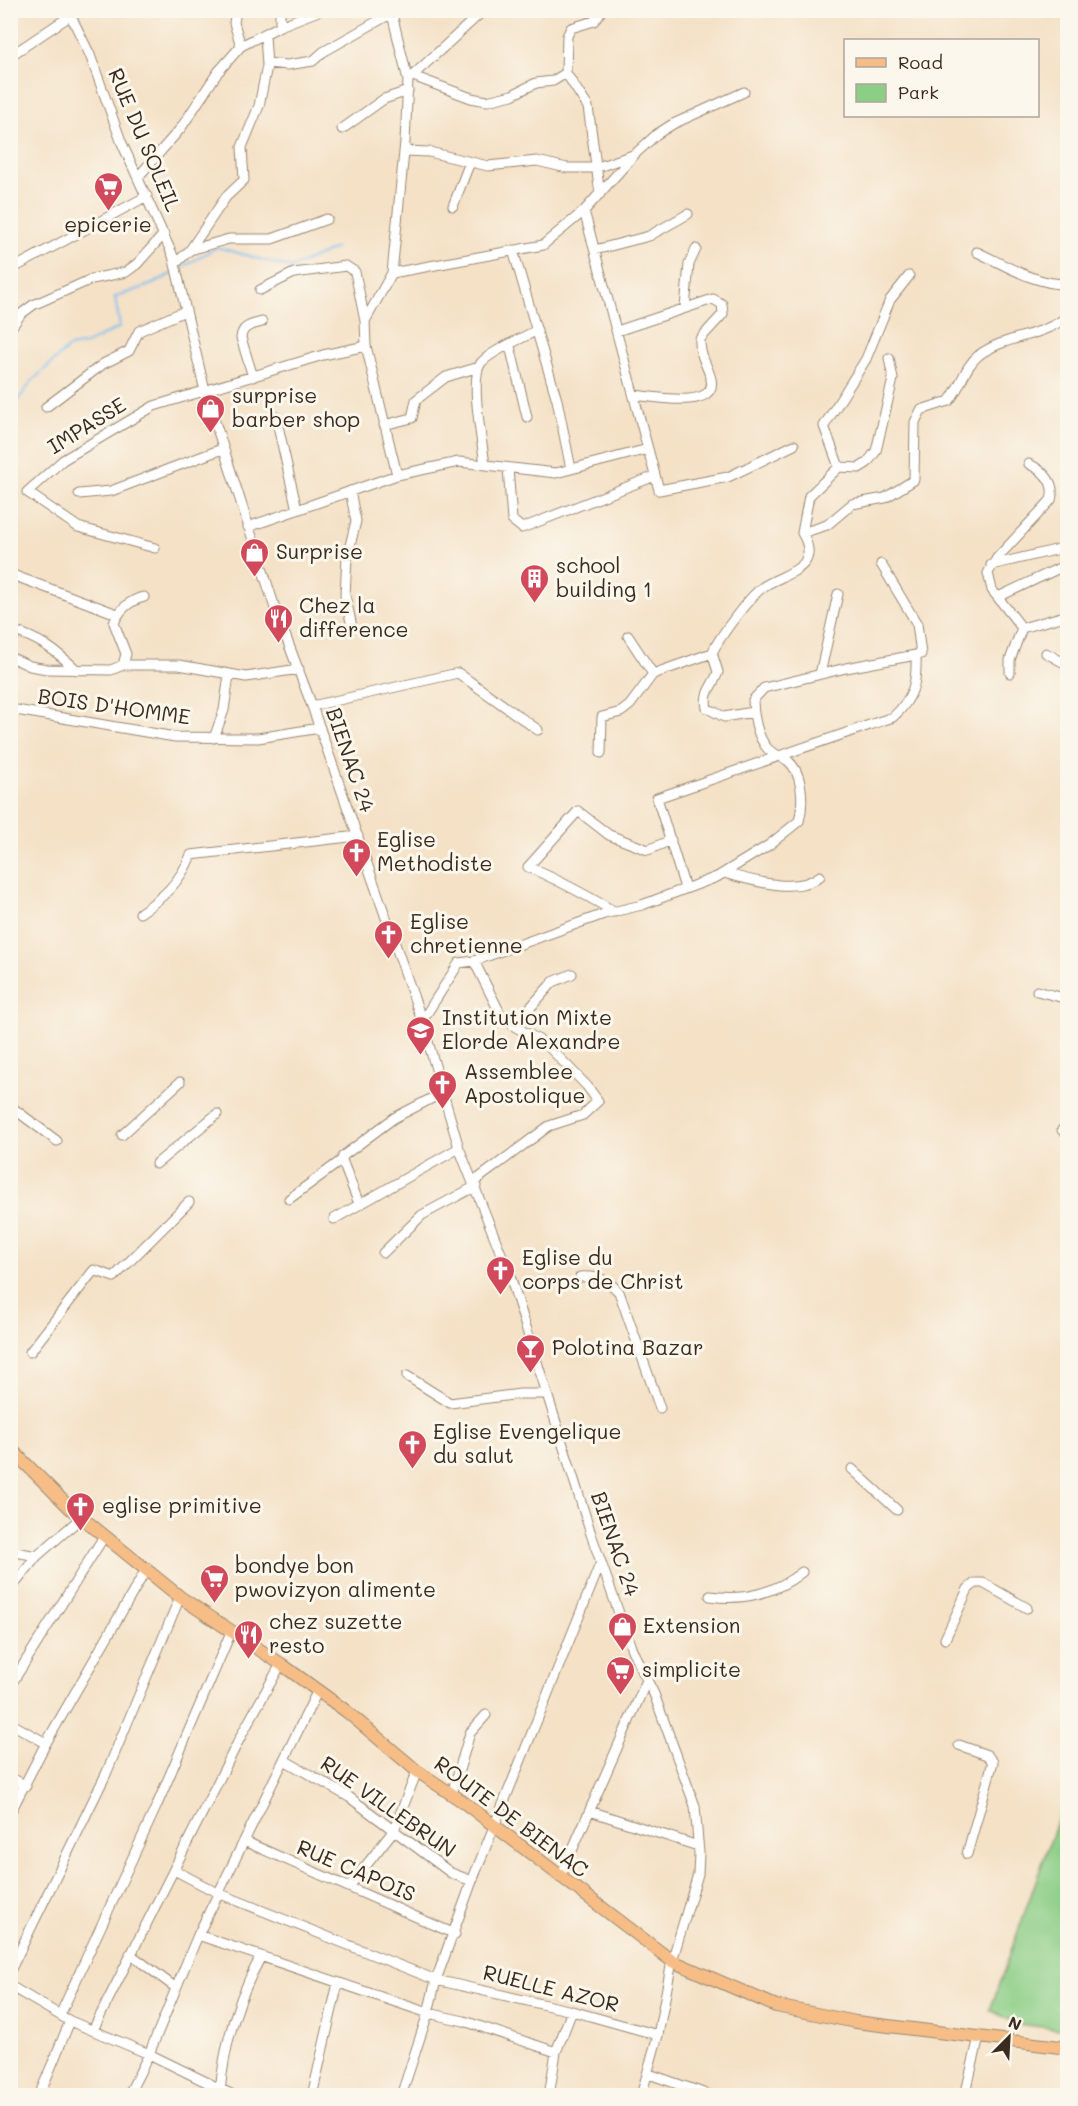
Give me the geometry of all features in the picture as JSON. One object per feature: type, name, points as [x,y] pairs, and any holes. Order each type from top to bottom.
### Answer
[{"type":"main road","name":"ROUTE DE BIENAC","points":[[10,1448],[82,1517],[180,1597],[281,1664],[346,1711],[417,1771],[452,1794],[672,1961],[776,2006],[856,2022],[1068,2048]]},
{"type":"street","points":[[236,10],[234,23],[241,46]]},
{"type":"street","points":[[280,10],[280,26]]},
{"type":"street","points":[[138,177],[181,128],[218,72],[241,46],[280,26],[321,10]]},
{"type":"street","points":[[411,78],[484,10]]},
{"type":"street","points":[[600,194],[588,107],[566,73],[568,32],[575,26],[594,21],[602,10]]},
{"type":"street","points":[[267,63],[287,65],[313,61],[323,52],[392,12],[411,78],[392,273],[365,321]]},
{"type":"street","points":[[10,56],[69,13]]},
{"type":"street","name":"RUE DU SOLEIL","points":[[69,13],[90,55],[121,141],[164,234],[174,260],[179,286]]},
{"type":"street","points":[[189,250],[217,209],[244,180],[242,147],[259,106],[267,63],[265,35]]},
{"type":"street","points":[[411,78],[487,101],[512,95],[536,83],[553,81],[566,73]]},
{"type":"street","points":[[342,129],[384,99],[408,91]]},
{"type":"street","points":[[392,273],[543,245],[584,211],[635,154],[673,124],[744,92]]},
{"type":"street","points":[[404,151],[429,152],[488,166],[537,161],[567,168],[595,168],[635,154]]},
{"type":"street","points":[[453,206],[470,162]]},
{"type":"street","points":[[12,272],[147,196]]},
{"type":"street","points":[[584,211],[659,490],[728,477],[794,445]]},
{"type":"street","points":[[595,250],[649,236],[688,214]]},
{"type":"street","points":[[174,260],[189,250],[229,239],[257,241],[272,239],[327,219]]},
{"type":"street","points":[[10,329],[21,314],[33,305],[92,279],[126,272],[137,264],[164,234]]},
{"type":"street","points":[[685,308],[689,264],[696,249]]},
{"type":"street","points":[[513,250],[557,400],[571,469]]},
{"type":"street","points":[[977,252],[1018,272],[1049,282],[1068,284]]},
{"type":"street","points":[[260,290],[294,273],[346,266],[355,272],[365,321],[366,346],[397,475]]},
{"type":"street","points":[[838,467],[824,426],[866,359],[890,300],[909,276]]},
{"type":"street","name":"BIENAC 24","points":[[179,286],[222,449],[275,608],[320,728],[422,1022],[459,1148],[510,1276],[545,1394],[601,1562],[632,1650],[647,1680],[694,1806],[698,1874],[672,1961],[658,2035],[649,2074],[641,2096]]},
{"type":"street","points":[[617,331],[713,299],[722,304],[723,314],[700,339],[699,354],[711,377],[710,387],[699,398],[691,400],[634,395]]},
{"type":"street","points":[[45,406],[103,364],[129,351],[139,331],[185,311]]},
{"type":"street","points":[[802,533],[827,525],[852,504],[885,498],[914,480],[915,422],[921,410],[949,401],[972,361],[981,353],[998,345],[1044,331],[1068,316]]},
{"type":"street","points":[[253,376],[241,339],[242,332],[245,327],[262,322]]},
{"type":"street","points":[[384,425],[412,418],[416,400],[446,377],[479,367],[487,359],[537,330]]},
{"type":"street","points":[[205,391],[322,355],[366,346]]},
{"type":"street","points":[[510,346],[527,417]]},
{"type":"street","points":[[601,753],[602,717],[621,712],[630,705],[653,674],[712,653],[762,587],[790,575],[803,563],[808,547],[802,533],[809,496],[838,467],[859,468],[867,463],[876,451],[893,380],[889,358]]},
{"type":"street","points":[[479,367],[477,393],[485,465]]},
{"type":"street","name":"IMPASSE","points":[[155,548],[78,527],[27,492],[63,460],[154,406],[205,391]]},
{"type":"street","points":[[276,417],[297,510]]},
{"type":"street","points":[[79,494],[111,491],[222,449]]},
{"type":"street","points":[[248,527],[397,475],[459,462],[556,474],[648,449]]},
{"type":"street","points":[[1022,628],[989,582],[991,565],[1052,500],[1053,493],[1047,477],[1041,470],[1029,464]]},
{"type":"street","points":[[508,468],[512,520],[522,528],[655,476]]},
{"type":"street","points":[[350,491],[357,521],[347,558],[345,595],[352,627]]},
{"type":"street","points":[[991,565],[1068,547]]},
{"type":"street","points":[[422,1022],[459,963],[474,961],[615,912],[642,905],[724,873],[769,845],[799,821],[803,797],[797,775],[789,762],[765,746],[753,712],[753,700],[764,688],[820,674],[921,654],[917,624],[881,564]]},
{"type":"street","points":[[998,597],[1068,564]]},
{"type":"street","points":[[10,574],[117,614]]},
{"type":"street","points":[[820,674],[838,594]]},
{"type":"street","points":[[123,665],[126,654],[114,623],[117,614],[129,603],[144,597]]},
{"type":"street","points":[[1022,628],[1068,615]]},
{"type":"street","points":[[1010,673],[1010,660],[1022,628]]},
{"type":"street","points":[[10,630],[31,635],[47,645],[76,670]]},
{"type":"street","points":[[628,636],[653,674]]},
{"type":"street","points":[[712,653],[718,672],[707,692],[705,700],[707,708],[724,717],[753,712]]},
{"type":"street","points":[[1046,653],[1068,665]]},
{"type":"street","points":[[685,888],[657,798],[778,755],[808,748],[849,730],[893,717],[906,706],[913,694],[917,679],[916,655]]},
{"type":"street","points":[[10,657],[30,666],[76,670],[111,670],[123,665],[195,666],[229,675],[265,675],[299,669]]},
{"type":"street","points":[[312,706],[458,673],[538,730]]},
{"type":"street","points":[[214,738],[224,710],[229,675]]},
{"type":"street","name":"BOIS D'HOMME","points":[[10,709],[175,737],[258,738],[320,728]]},
{"type":"street","points":[[615,912],[572,890],[565,883],[528,867],[578,811],[609,835],[631,844],[648,849],[671,840]]},
{"type":"street","points":[[140,913],[165,896],[183,874],[191,855],[358,836]]},
{"type":"street","points":[[724,873],[744,878],[796,884],[820,876]]},
{"type":"street","points":[[383,1253],[422,1215],[475,1184],[549,1126],[583,1115],[598,1101],[588,1086],[546,1044],[514,1026],[500,1012],[474,961]]},
{"type":"street","points":[[514,1026],[553,982],[572,974]]},
{"type":"street","points":[[1037,990],[1068,999]]},
{"type":"street","points":[[122,1136],[180,1082]]},
{"type":"street","points":[[289,1198],[342,1160],[393,1118],[442,1093]]},
{"type":"street","points":[[10,1106],[57,1141]]},
{"type":"street","points":[[156,1164],[217,1114]]},
{"type":"street","points":[[334,1219],[459,1148]]},
{"type":"street","points":[[342,1160],[359,1204]]},
{"type":"street","points":[[30,1352],[94,1270],[114,1277],[189,1202]]},
{"type":"street","points":[[580,1277],[594,1276],[609,1282],[618,1292],[660,1408]]},
{"type":"street","points":[[407,1376],[450,1402],[520,1394],[545,1394]]},
{"type":"street","points":[[852,1469],[897,1510]]},
{"type":"street","points":[[10,1590],[37,1556],[82,1517]]},
{"type":"street","points":[[10,1686],[105,1535]]},
{"type":"street","points":[[10,1551],[37,1556]]},
{"type":"street","points":[[401,2096],[428,2013],[436,1980],[455,1934],[472,1881],[601,1562]]},
{"type":"street","points":[[10,1813],[26,1786],[46,1743],[147,1568]]},
{"type":"street","points":[[710,1596],[734,1599],[766,1592],[789,1583],[802,1572]]},
{"type":"street","points":[[945,1639],[968,1589],[975,1583],[983,1583],[1027,1608]]},
{"type":"street","points":[[10,1971],[106,1774],[180,1597]]},
{"type":"street","points":[[60,2015],[157,1805],[231,1632]]},
{"type":"street","points":[[93,2031],[242,1734],[281,1664]]},
{"type":"street","points":[[560,1878],[647,1680]]},
{"type":"street","points":[[129,2096],[149,2054],[198,1935],[317,1692]]},
{"type":"street","points":[[452,1794],[470,1733],[486,1715]]},
{"type":"street","points":[[10,1724],[46,1743]]},
{"type":"street","points":[[959,1745],[987,1755],[993,1762],[967,1854]]},
{"type":"street","name":"RUE VILLEBRUN","points":[[284,1760],[349,1797],[451,1873],[472,1881]]},
{"type":"street","points":[[349,1887],[394,1830],[417,1771]]},
{"type":"street","points":[[10,1777],[26,1786]]},
{"type":"street","points":[[590,1811],[698,1846]]},
{"type":"street","name":"RUE CAPOIS","points":[[244,1841],[455,1934]]},
{"type":"street","name":"RUELLE AZOR","points":[[174,1870],[218,1893],[436,1980],[572,2011],[658,2035]]},
{"type":"street","points":[[198,1935],[338,1983],[385,1996],[428,2013],[464,2021],[556,2052]]},
{"type":"street","points":[[130,1954],[176,1988]]},
{"type":"street","points":[[220,2093],[226,2040],[247,1981],[261,1956]]},
{"type":"street","points":[[312,2096],[338,1983]]},
{"type":"street","points":[[10,1986],[70,2021],[149,2054],[220,2093],[236,2096]]},
{"type":"street","points":[[549,2096],[556,2052],[572,2011]]},
{"type":"street","points":[[39,2096],[70,2021]]},
{"type":"street","points":[[965,2096],[979,2037]]},
{"type":"street","points":[[649,2074],[711,2096]]},
{"type":"green space","points":[[1067,1794],[1067,2030],[1017,2024],[990,2010]]},
{"type":"waterway","points":[[178,270],[217,247],[291,268],[336,248]]},
{"type":"waterway","points":[[10,411],[32,381],[69,347],[86,344],[120,327],[115,297],[153,284],[173,273]]},
{"type":"place","name":"epicerie","points":[[108,212]]},
{"type":"place","name":"surprise barber shop","points":[[211,434]]},
{"type":"place","name":"Surprise","points":[[255,578]]},
{"type":"place","name":"school building 1","points":[[535,604]]},
{"type":"place","name":"Chez la difference","points":[[278,644]]},
{"type":"place","name":"Eglise Methodiste","points":[[356,878]]},
{"type":"place","name":"Eglise chretienne","points":[[389,960]]},
{"type":"place","name":"Institution Mixte Elorde Alexandre","points":[[421,1056]]},
{"type":"place","name":"Assemblee Apostolique","points":[[443,1110]]},
{"type":"place","name":"Eglise du corps de Christ","points":[[501,1296]]},
{"type":"place","name":"Polotina Bazar","points":[[531,1374]]},
{"type":"place","name":"Eglise Evengelique du salut","points":[[412,1470]]},
{"type":"place","name":"eglise primitive","points":[[81,1532]]},
{"type":"place","name":"bondye bon pwovizyon alimente","points":[[214,1604]]},
{"type":"place","name":"Extension","points":[[622,1652]]},
{"type":"place","name":"chez suzette resto","points":[[248,1660]]},
{"type":"place","name":"simplicite","points":[[621,1696]]}]
